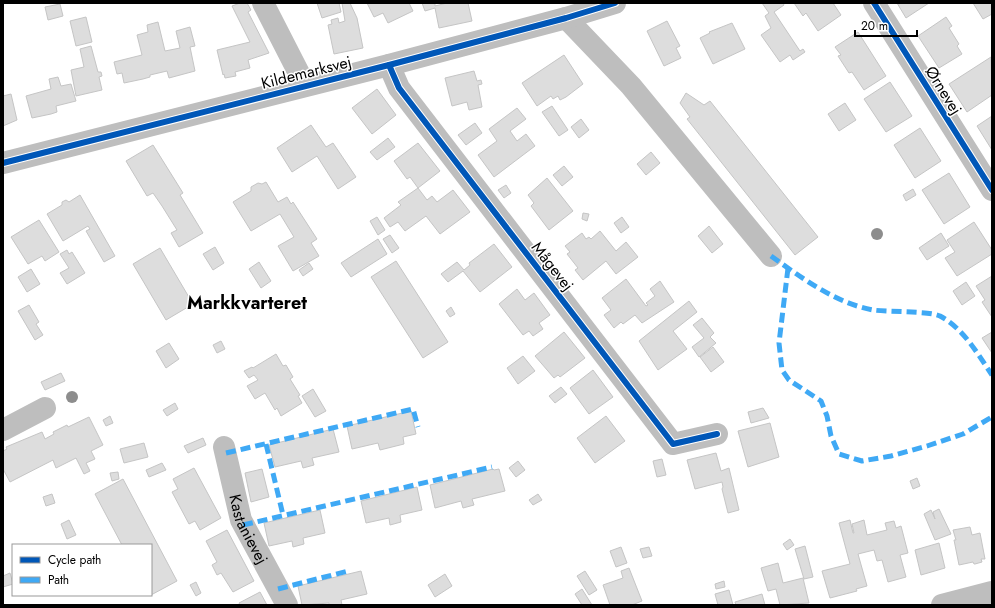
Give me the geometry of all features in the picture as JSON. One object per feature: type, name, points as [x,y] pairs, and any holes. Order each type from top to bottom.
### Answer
[{"type":"street","points":[[263,3],[305,85]]},
{"type":"street","name":"Kildemarksvej","points":[[3,162],[389,65],[566,18],[615,3]]},
{"type":"street","name":"Ørnevej","points":[[874,3],[992,190]]},
{"type":"street","points":[[566,18],[631,86],[771,256]]},
{"type":"street","name":"Mågevej","points":[[389,65],[399,88],[673,444],[717,434]]},
{"type":"street","points":[[3,430],[45,408]]},
{"type":"street","name":"Kastanievej","points":[[224,447],[241,520],[287,605]]},
{"type":"street","points":[[942,605],[992,592]]},
{"type":"building","points":[[240,3],[247,3],[251,10],[248,12],[269,53],[248,60],[250,68],[235,72],[236,76],[225,78],[217,50],[250,42],[232,6]]},
{"type":"building","points":[[317,3],[339,3],[341,12],[322,18]]},
{"type":"building","points":[[342,3],[350,3],[357,18],[363,48],[334,54],[328,25],[332,24],[331,20],[338,18],[339,23],[345,21]]},
{"type":"building","points":[[367,3],[409,3],[413,11],[388,23],[383,13],[374,17]]},
{"type":"building","points":[[422,3],[435,3],[435,6],[447,3],[468,3],[472,21],[439,28],[435,8],[425,11]]},
{"type":"building","points":[[762,3],[783,3],[784,5],[774,12],[800,51],[803,49],[805,52],[793,60],[790,55],[780,62],[761,35],[771,28],[765,16],[769,13]]},
{"type":"building","points":[[794,3],[833,3],[841,15],[818,31],[806,13],[803,16]]},
{"type":"building","points":[[897,3],[929,3],[906,18]]},
{"type":"building","points":[[973,3],[992,3],[992,14],[983,19]]},
{"type":"building","points":[[60,4],[63,16],[48,20],[45,7]]},
{"type":"building","points":[[86,17],[92,42],[76,46],[70,21]]},
{"type":"building","points":[[946,17],[952,26],[949,28],[959,44],[957,46],[962,54],[939,68],[918,36]]},
{"type":"building","points":[[667,21],[680,46],[676,48],[681,58],[664,66],[647,31]]},
{"type":"building","points":[[158,22],[165,51],[180,48],[176,31],[190,27],[195,46],[190,47],[195,71],[169,78],[167,71],[150,75],[150,77],[143,79],[124,83],[122,73],[117,74],[114,62],[142,55],[137,35],[148,32],[147,25]]},
{"type":"building","points":[[732,23],[745,49],[713,64],[700,38],[710,33],[709,32]]},
{"type":"building","points":[[858,32],[886,76],[864,90],[852,72],[849,73],[838,56],[841,55],[835,47]]},
{"type":"building","points":[[91,46],[98,72],[101,72],[102,76],[99,77],[102,90],[76,96],[71,70],[84,67],[80,49]]},
{"type":"building","points":[[564,55],[583,84],[560,100],[558,96],[553,99],[551,96],[537,106],[522,83]]},
{"type":"building","points":[[991,57],[992,95],[967,112],[949,84]]},
{"type":"building","points":[[474,71],[477,81],[481,80],[482,84],[478,85],[482,107],[469,110],[467,102],[452,106],[445,78]]},
{"type":"building","points":[[58,77],[61,86],[71,84],[76,101],[56,106],[57,112],[32,118],[26,96],[51,89],[49,79]]},
{"type":"building","points":[[890,82],[912,116],[886,132],[864,99]]},
{"type":"building","points":[[377,89],[396,115],[372,134],[352,108]]},
{"type":"building","points":[[686,93],[704,105],[710,101],[818,237],[795,255],[687,119],[690,117],[680,103]]},
{"type":"building","points":[[11,94],[17,120],[3,126],[3,96]]},
{"type":"building","points":[[845,103],[856,120],[839,131],[828,114]]},
{"type":"building","points":[[552,106],[568,130],[559,136],[542,112]]},
{"type":"building","points":[[517,108],[526,119],[510,131],[517,141],[526,134],[535,146],[494,177],[478,155],[497,141],[489,129]]},
{"type":"building","points":[[992,116],[992,150],[977,126]]},
{"type":"building","points":[[581,119],[589,130],[579,138],[571,127]]},
{"type":"building","points":[[475,123],[482,133],[466,145],[458,135]]},
{"type":"building","points":[[311,125],[326,147],[333,143],[356,177],[338,189],[317,156],[292,172],[277,148]]},
{"type":"building","points":[[920,128],[941,161],[915,178],[894,145]]},
{"type":"building","points":[[388,138],[395,147],[377,160],[370,152]]},
{"type":"building","points":[[418,143],[440,171],[418,188],[410,177],[407,179],[394,161]]},
{"type":"building","points":[[153,145],[183,193],[180,195],[203,233],[179,247],[171,233],[177,230],[153,193],[147,196],[126,161]]},
{"type":"building","points":[[651,152],[660,163],[646,175],[637,164]]},
{"type":"building","points":[[564,166],[573,177],[562,186],[553,175]]},
{"type":"building","points":[[949,173],[970,207],[944,224],[922,190]]},
{"type":"building","points":[[547,178],[573,211],[549,230],[531,206],[534,203],[528,195]]},
{"type":"building","points":[[266,182],[278,202],[287,197],[291,204],[293,202],[317,239],[311,243],[319,256],[293,271],[278,246],[294,237],[280,214],[251,231],[233,202],[251,191],[251,187],[258,183],[262,184]]},
{"type":"building","points":[[506,185],[511,193],[504,198],[498,190]]},
{"type":"building","points":[[418,188],[427,200],[432,196],[437,202],[453,190],[470,212],[440,234],[426,216],[405,231],[398,222],[390,227],[384,218],[401,205],[398,202]]},
{"type":"building","points":[[913,189],[916,195],[906,201],[903,195]]},
{"type":"building","points":[[80,195],[115,256],[104,262],[86,231],[90,229],[88,226],[63,241],[47,214],[62,205],[62,202],[66,200],[69,202]]},
{"type":"building","points":[[583,213],[589,214],[587,221],[582,219]]},
{"type":"building","points":[[377,217],[385,230],[378,235],[370,221]]},
{"type":"building","points":[[622,217],[629,227],[621,233],[614,223]]},
{"type":"building","points":[[39,220],[59,252],[45,261],[42,256],[28,264],[11,237]]},
{"type":"building","points":[[974,222],[992,250],[992,254],[957,276],[945,258],[955,252],[947,240]]},
{"type":"building","points":[[709,226],[723,244],[712,253],[698,236]]},
{"type":"building","points":[[600,231],[616,251],[626,242],[638,257],[616,274],[606,261],[583,280],[575,270],[578,268],[567,254],[570,252],[565,246],[582,233],[586,239],[589,237],[591,239]]},
{"type":"building","points":[[941,233],[949,246],[927,260],[919,248]]},
{"type":"building","points":[[390,235],[399,248],[392,253],[383,239]]},
{"type":"building","points":[[378,239],[387,254],[351,277],[341,263]]},
{"type":"building","points":[[494,244],[512,267],[480,292],[463,271],[448,282],[441,274],[457,262],[464,270],[470,265],[469,263]]},
{"type":"building","points":[[215,247],[224,263],[213,270],[203,254]]},
{"type":"building","points":[[160,248],[193,304],[166,320],[133,264]]},
{"type":"building","points":[[67,250],[69,254],[72,252],[85,273],[67,284],[60,273],[69,268],[60,254]]},
{"type":"building","points":[[396,261],[448,342],[423,358],[371,277]]},
{"type":"building","points":[[259,262],[271,281],[261,288],[249,269]]},
{"type":"building","points":[[309,263],[313,269],[303,276],[299,270]]},
{"type":"building","points":[[31,269],[40,284],[27,292],[18,277]]},
{"type":"building","points":[[992,276],[992,317],[982,302],[985,300],[976,286]]},
{"type":"building","points":[[626,279],[646,306],[648,305],[646,303],[655,296],[650,289],[660,281],[674,302],[642,323],[635,315],[623,324],[621,322],[614,328],[604,315],[611,310],[602,298]]},
{"type":"building","points":[[966,282],[975,296],[962,305],[953,291]]},
{"type":"building","points":[[517,289],[525,300],[534,293],[550,315],[539,323],[543,329],[533,336],[529,331],[523,335],[499,304]]},
{"type":"building","points":[[689,301],[697,312],[673,331],[687,349],[658,370],[639,341]]},
{"type":"building","points":[[29,305],[39,322],[36,324],[43,335],[35,340],[18,311]]},
{"type":"building","points":[[451,307],[455,314],[450,317],[446,311]]},
{"type":"building","points":[[702,318],[714,333],[710,337],[716,343],[699,357],[692,347],[704,338],[693,325]]},
{"type":"building","points":[[564,332],[585,358],[560,377],[558,375],[554,378],[535,356]]},
{"type":"building","points":[[992,332],[992,353],[982,338]]},
{"type":"building","points":[[221,341],[225,349],[217,353],[213,345]]},
{"type":"building","points":[[169,343],[179,359],[166,368],[156,351]]},
{"type":"building","points":[[713,347],[724,362],[711,372],[700,357]]},
{"type":"building","points":[[276,354],[283,366],[286,365],[293,377],[290,379],[300,395],[298,396],[302,403],[281,416],[277,408],[275,410],[265,393],[255,399],[247,386],[258,380],[254,375],[249,378],[244,371],[252,367],[253,368]]},
{"type":"building","points":[[523,356],[535,371],[518,384],[507,368]]},
{"type":"building","points":[[593,370],[613,397],[589,414],[570,388]]},
{"type":"building","points":[[61,373],[65,381],[45,390],[41,382]]},
{"type":"building","points":[[561,387],[567,394],[555,403],[549,396]]},
{"type":"building","points":[[313,389],[326,411],[315,417],[302,396]]},
{"type":"building","points":[[175,403],[178,409],[167,416],[163,410]]},
{"type":"building","points":[[763,408],[769,418],[751,423],[748,412]]},
{"type":"building","points":[[411,411],[416,434],[403,437],[404,444],[380,450],[378,443],[352,449],[347,426]]},
{"type":"building","points":[[110,416],[113,423],[106,426],[103,420]]},
{"type":"building","points":[[606,416],[625,441],[595,463],[577,438]]},
{"type":"building","points":[[89,417],[103,445],[91,451],[95,459],[86,463],[90,471],[84,474],[76,458],[56,468],[53,460],[10,482],[3,469],[3,451],[7,449],[6,447],[42,432],[45,439],[54,434],[53,432],[67,425],[68,427]]},
{"type":"building","points":[[770,423],[779,457],[748,467],[738,431]]},
{"type":"building","points":[[333,429],[339,452],[312,458],[314,465],[303,468],[301,461],[275,467],[269,445]]},
{"type":"building","points":[[203,438],[206,445],[188,453],[184,446]]},
{"type":"building","points":[[144,443],[148,457],[124,463],[120,449]]},
{"type":"building","points":[[716,453],[721,471],[729,468],[739,510],[728,513],[722,489],[722,482],[695,489],[687,460]]},
{"type":"building","points":[[662,459],[666,475],[657,477],[653,461]]},
{"type":"building","points":[[518,461],[525,470],[516,477],[509,468]]},
{"type":"building","points":[[162,463],[166,470],[149,477],[146,470]]},
{"type":"building","points":[[194,468],[221,518],[200,530],[195,521],[189,524],[172,492],[178,489],[173,479]]},
{"type":"building","points":[[262,469],[269,497],[251,502],[245,473]]},
{"type":"building","points":[[493,469],[499,469],[505,491],[472,499],[474,505],[463,508],[461,501],[435,508],[430,485]]},
{"type":"building","points":[[118,472],[119,479],[112,481],[110,473]]},
{"type":"building","points":[[917,478],[920,486],[913,489],[910,481]]},
{"type":"building","points":[[123,479],[177,581],[152,594],[152,544],[121,544],[95,494]]},
{"type":"building","points":[[417,487],[422,510],[400,515],[401,522],[390,525],[389,518],[366,523],[361,501]]},
{"type":"building","points":[[52,494],[55,503],[46,506],[43,497]]},
{"type":"building","points":[[538,494],[542,500],[533,505],[529,500]]},
{"type":"building","points":[[939,509],[951,534],[935,540],[924,514],[931,510],[935,519],[933,512]]},
{"type":"building","points":[[320,510],[325,533],[303,538],[304,544],[293,547],[292,541],[269,546],[264,523]]},
{"type":"building","points":[[69,520],[76,535],[67,539],[61,524]]},
{"type":"building","points":[[850,520],[854,533],[852,524],[864,520],[867,535],[887,530],[885,523],[894,521],[896,528],[901,526],[908,553],[900,555],[906,577],[888,582],[882,560],[877,561],[874,550],[858,554],[867,586],[856,589],[857,591],[830,598],[822,571],[850,564],[839,523]]},
{"type":"building","points":[[970,527],[972,535],[980,533],[985,559],[981,559],[982,562],[975,564],[973,562],[959,565],[954,540],[956,540],[953,530]]},
{"type":"building","points":[[227,530],[254,581],[233,592],[221,573],[217,575],[212,565],[217,562],[206,541]]},
{"type":"building","points":[[790,539],[794,545],[787,550],[783,544]]},
{"type":"building","points":[[939,543],[945,568],[921,575],[915,550]]},
{"type":"building","points":[[805,546],[813,577],[804,579],[795,549]]},
{"type":"building","points":[[621,547],[627,563],[616,567],[610,551]]},
{"type":"building","points":[[649,547],[652,556],[643,558],[640,549]]},
{"type":"building","points":[[778,563],[783,583],[803,578],[809,603],[780,605],[776,589],[768,591],[761,568]]},
{"type":"building","points":[[629,568],[642,601],[632,605],[610,605],[603,585],[623,578],[621,571]]},
{"type":"building","points":[[361,571],[367,594],[341,600],[342,605],[329,605],[329,603],[302,605],[298,586]]},
{"type":"building","points":[[585,571],[597,590],[589,595],[577,576]]},
{"type":"building","points":[[10,573],[12,584],[3,587],[3,576]]},
{"type":"building","points":[[445,574],[452,586],[435,597],[428,585]]},
{"type":"building","points":[[724,581],[725,587],[716,589],[715,584]]},
{"type":"building","points":[[196,582],[201,593],[196,596],[190,585]]},
{"type":"building","points":[[582,589],[592,605],[582,605],[575,594]]},
{"type":"building","points":[[729,590],[733,605],[718,605],[715,594]]},
{"type":"building","points":[[260,592],[267,605],[240,605],[239,603]]},
{"type":"building","points":[[762,594],[765,605],[736,605],[735,602]]},
{"type":"marked path","points":[[771,256],[819,289],[859,307],[873,310],[927,313],[940,316],[949,321],[963,335],[992,375]]},
{"type":"marked path","points":[[788,268],[779,343],[782,370],[789,380],[821,401],[827,416],[831,436],[839,454],[862,461],[891,456],[963,434],[992,417]]},
{"type":"marked path","points":[[226,453],[413,409],[418,427]]},
{"type":"marked path","points":[[266,444],[283,515]]},
{"type":"marked path","points":[[243,525],[492,467]]},
{"type":"marked path","points":[[278,589],[348,571]]},
{"type":"cycle path","points":[[3,163],[389,65],[566,18],[615,3]]},
{"type":"cycle path","points":[[874,3],[992,190]]},
{"type":"cycle path","points":[[389,65],[399,88],[673,444],[717,434]]},
{"type":"district","name":"Markkvarteret","points":[[247,303]]}]
